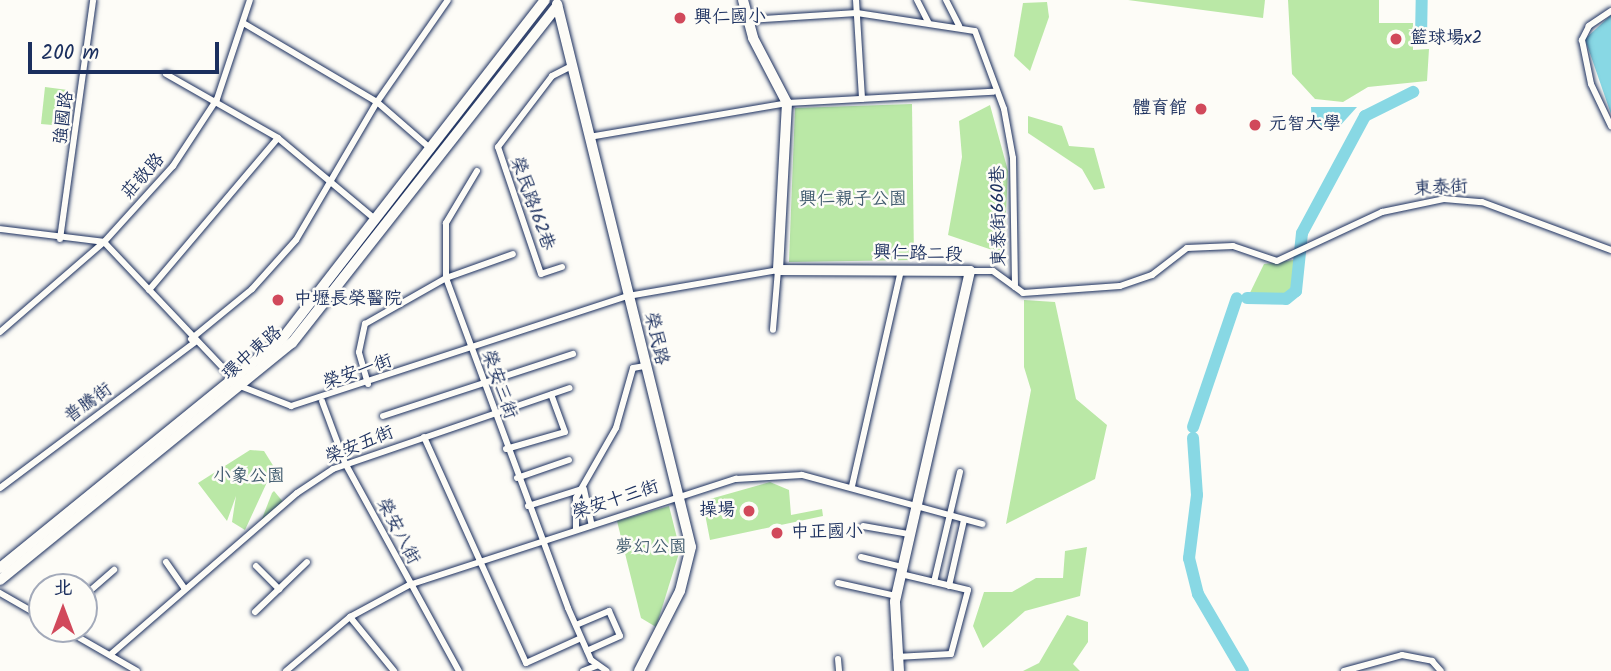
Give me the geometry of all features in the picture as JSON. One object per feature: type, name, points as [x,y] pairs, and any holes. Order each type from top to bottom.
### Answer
[{"type":"street","name":"強國路","points":[[60,239],[93,0]]},
{"type":"street","name":"莊敬路","points":[[0,332],[104,242],[173,166],[217,99],[246,24],[250,0]]},
{"type":"street","name":"普騰街","points":[[0,488],[193,341],[279,261],[377,102],[448,0]]},
{"type":"street","points":[[543,0],[558,3]]},
{"type":"street","name":"環中東路","points":[[0,568],[292,343],[436,153],[543,0]]},
{"type":"street","points":[[743,0],[746,20],[787,103],[773,330]]},
{"type":"street","points":[[856,0],[862,99]]},
{"type":"street","points":[[917,0],[928,22]]},
{"type":"street","points":[[946,0],[959,26]]},
{"type":"street","name":"環中東路","points":[[0,579],[237,383],[282,339],[374,218],[436,153],[558,3]]},
{"type":"street","name":"榮民路","points":[[558,3],[677,497],[690,566],[639,671]]},
{"type":"street","points":[[1611,11],[1582,40],[1611,126]]},
{"type":"street","points":[[746,20],[857,13],[959,26]]},
{"type":"street","points":[[246,24],[377,102],[436,153]]},
{"type":"street","name":"東泰街660巷","points":[[959,26],[971,27],[993,92],[1004,108],[1013,158],[1015,288]]},
{"type":"street","name":"榮民路162巷","points":[[562,268],[541,274],[498,148],[552,76],[572,66]]},
{"type":"street","points":[[166,74],[217,99],[278,138],[382,226]]},
{"type":"street","points":[[589,137],[787,103],[993,92]]},
{"type":"street","points":[[149,290],[278,138]]},
{"type":"street","name":"榮安三街","points":[[477,171],[446,223],[446,278],[517,478],[568,608],[596,666]]},
{"type":"street","name":"東泰街","points":[[1015,288],[1036,293],[1120,285],[1152,275],[1187,248],[1233,246],[1277,261],[1390,210],[1465,199],[1611,250]]},
{"type":"street","points":[[0,229],[60,239],[104,242]]},
{"type":"street","name":"榮安一街","points":[[104,242],[193,341],[237,383],[273,402],[322,401],[628,296],[778,270]]},
{"type":"street","points":[[369,384],[359,352],[365,324],[446,278],[513,254]]},
{"type":"street","points":[[852,486],[902,268]]},
{"type":"street","name":"興仁路二段","points":[[778,270],[902,268],[971,271],[896,596],[896,657],[899,671]]},
{"type":"street","points":[[971,271],[993,271],[1015,288]]},
{"type":"street","points":[[383,416],[573,354]]},
{"type":"street","points":[[576,529],[572,512],[622,407],[634,368],[645,366]]},
{"type":"street","name":"榮安五街","points":[[110,655],[297,493],[345,463],[569,388]]},
{"type":"street","points":[[506,449],[565,432],[551,394]]},
{"type":"street","name":"榮安八街","points":[[322,401],[345,463],[409,585],[459,671]]},
{"type":"street","points":[[424,437],[526,663],[581,638]]},
{"type":"street","points":[[517,478],[569,460]]},
{"type":"street","points":[[934,582],[960,472]]},
{"type":"street","name":"榮安十三街","points":[[286,671],[350,617],[409,585],[479,558],[751,476],[802,475],[852,486],[982,524]]},
{"type":"street","points":[[528,506],[584,489]]},
{"type":"street","points":[[584,489],[591,523]]},
{"type":"street","points":[[949,586],[964,520]]},
{"type":"street","points":[[863,526],[909,534]]},
{"type":"street","points":[[861,557],[934,582],[968,590],[958,643],[951,654],[896,657]]},
{"type":"street","points":[[166,562],[185,589]]},
{"type":"street","points":[[254,612],[307,562]]},
{"type":"street","points":[[256,566],[279,589]]},
{"type":"street","points":[[98,584],[114,570]]},
{"type":"street","points":[[838,583],[896,596]]},
{"type":"street","points":[[0,593],[28,609]]},
{"type":"street","points":[[576,625],[610,611],[620,636],[587,651]]},
{"type":"street","points":[[350,617],[394,671]]},
{"type":"street","points":[[89,643],[137,671]]},
{"type":"street","points":[[1344,671],[1402,656],[1432,661],[1441,671]]},
{"type":"street","points":[[838,659],[839,671]]},
{"type":"street","points":[[293,664],[300,671]]},
{"type":"street","points":[[583,671],[596,666],[607,671]]},
{"type":"green space","points":[[1128,0],[1265,0],[1263,18]]},
{"type":"green space","points":[[1288,0],[1379,0],[1379,23],[1413,23],[1413,50],[1429,49],[1427,81],[1368,87],[1343,102],[1315,99],[1292,74]]},
{"type":"green space","points":[[1047,2],[1049,17],[1030,71],[1014,56],[1023,3]]},
{"type":"green space","points":[[45,87],[68,90],[64,126],[41,124]]},
{"type":"green space","name":"興仁親子公園","points":[[912,104],[914,260],[789,262],[795,108]]},
{"type":"green space","points":[[990,105],[1008,171],[1004,254],[948,235],[962,157],[959,121]]},
{"type":"green space","points":[[1028,116],[1062,126],[1069,146],[1094,148],[1105,188],[1094,190],[1082,169],[1028,133]]},
{"type":"green space","points":[[1300,259],[1294,292],[1247,299],[1264,264]]},
{"type":"green space","points":[[1024,300],[1055,302],[1076,399],[1107,425],[1095,479],[1006,524],[1031,390],[1024,367]]},
{"type":"green space","name":"小象公園","points":[[250,450],[264,451],[274,467],[245,530],[232,522],[236,496],[227,521],[198,483]]},
{"type":"green space","name":"操場","points":[[770,482],[789,490],[791,515],[822,509],[823,516],[710,540],[705,514],[710,499]]},
{"type":"green space","points":[[274,491],[284,503],[260,524],[272,493]]},
{"type":"green space","name":"夢幻公園","points":[[669,506],[680,550],[656,627],[641,618],[617,521]]},
{"type":"green space","points":[[1087,547],[1080,596],[1025,611],[983,648],[973,626],[984,592],[1012,592],[1036,578],[1063,578],[1065,551]]},
{"type":"green space","points":[[1067,615],[1088,622],[1088,642],[1073,664],[1080,671],[1023,671],[1039,663]]},
{"type":"water","points":[[1611,15],[1611,114],[1585,39]]},
{"type":"water","points":[[1311,107],[1357,107],[1338,128],[1312,128]]},
{"type":"waterway","points":[[1421,39],[1422,0]]},
{"type":"waterway","points":[[1247,298],[1286,299],[1296,291],[1302,233],[1365,116],[1413,92]]},
{"type":"waterway","points":[[1193,427],[1237,298]]},
{"type":"waterway","points":[[1193,438],[1197,495],[1189,558],[1198,594],[1243,671]]},
{"type":"place","name":"興仁國小","points":[[680,18]]},
{"type":"place","name":"籃球場x2","points":[[1396,39]]},
{"type":"place","name":"體育館","points":[[1201,109]]},
{"type":"place","name":"元智大學","points":[[1255,125]]},
{"type":"place","name":"中壢長榮醫院","points":[[278,300]]},
{"type":"place","name":"操場","points":[[749,511]]},
{"type":"place","name":"中正國小","points":[[777,533]]}]
